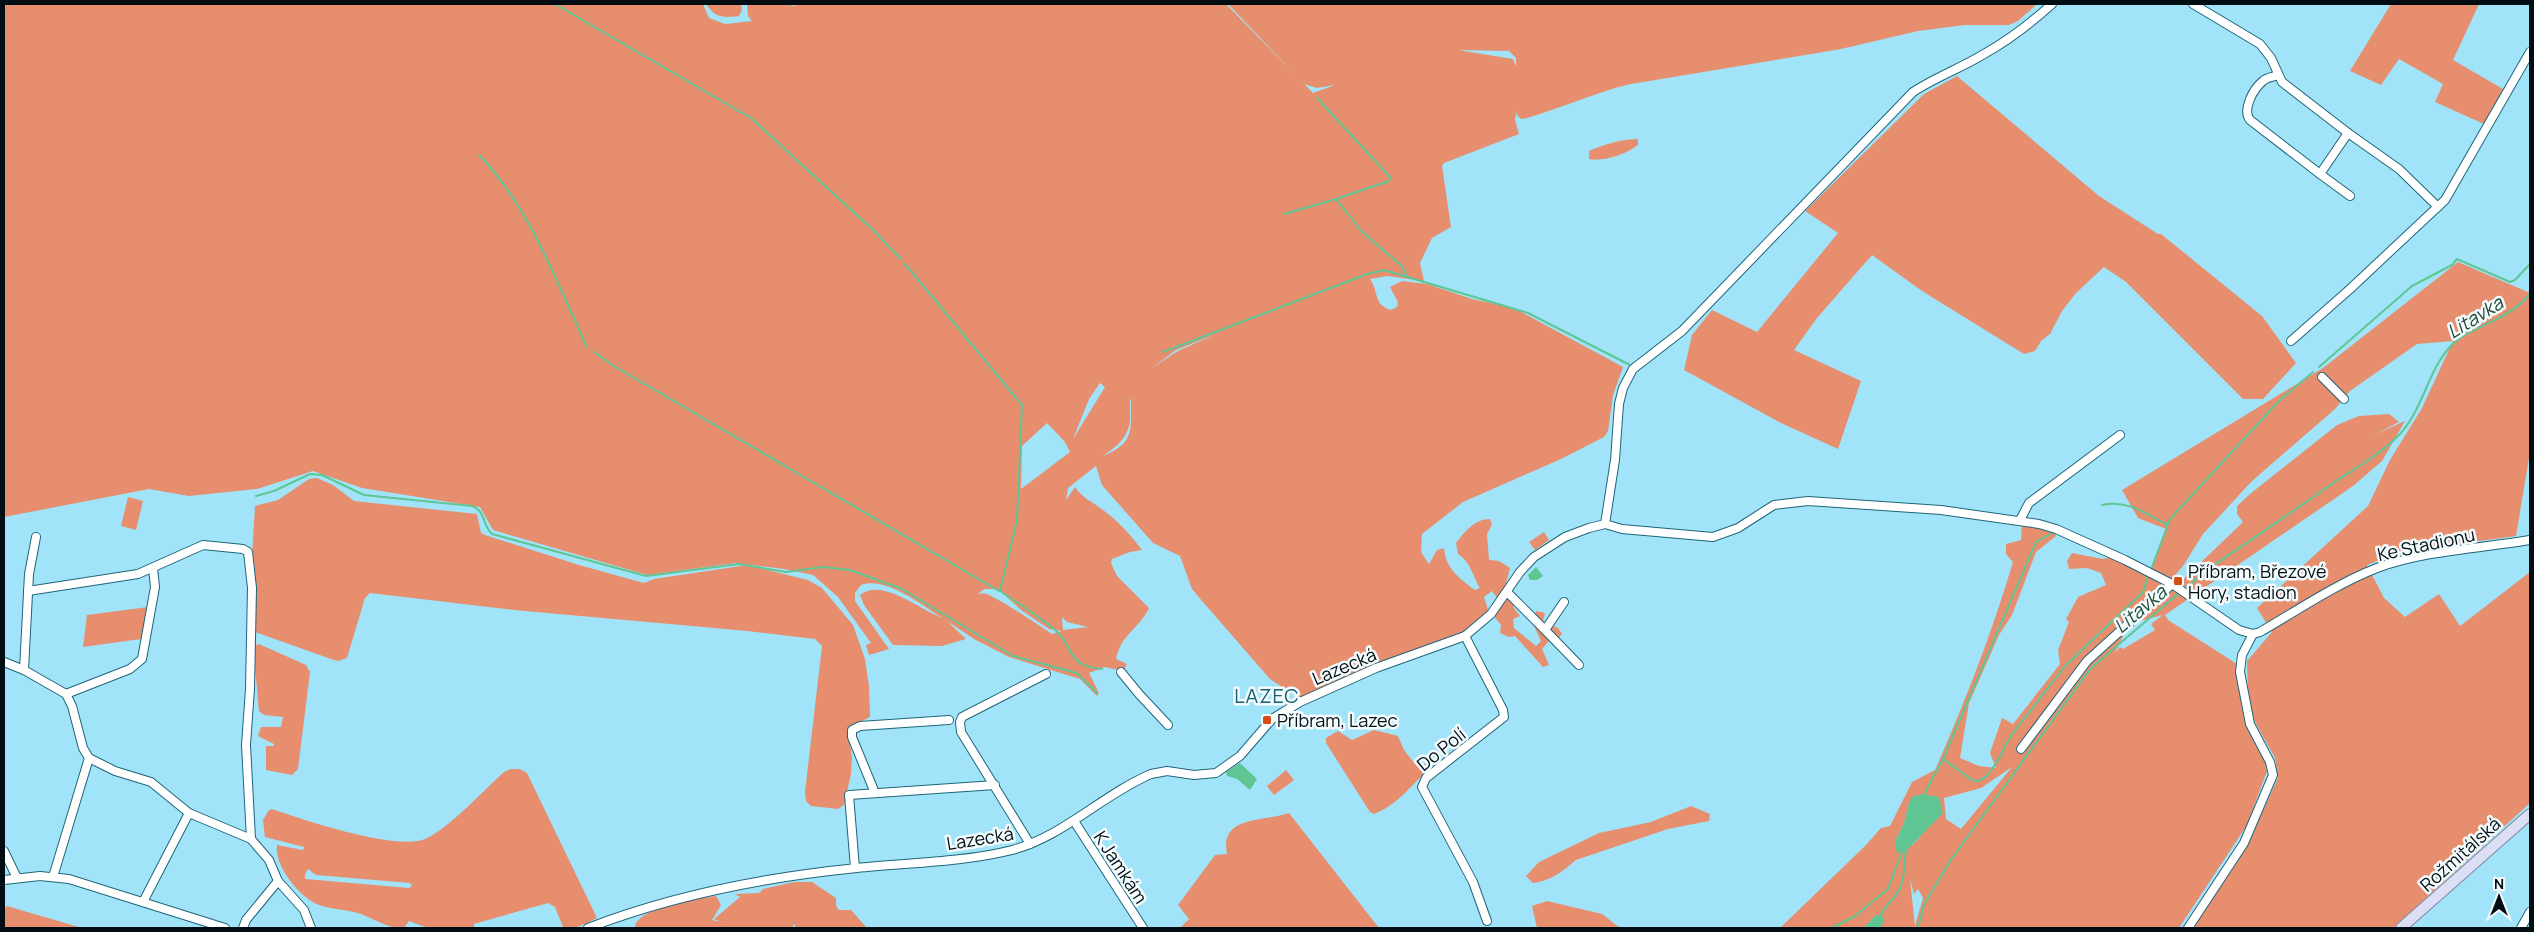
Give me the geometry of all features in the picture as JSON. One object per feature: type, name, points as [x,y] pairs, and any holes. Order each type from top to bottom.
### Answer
[{"type":"main road","name":"Rožmitálská","points":[[2401,928],[2530,814]]},
{"type":"street","points":[[2052,4],[2014,36],[1983,55],[1932,80],[1913,92],[1682,331],[1633,370],[1622,388],[1619,404],[1615,460],[1605,524],[1622,530],[1713,537],[1738,528],[1774,505],[1808,501],[1941,510],[2020,520],[2056,529],[2175,586],[2239,630],[2253,634],[2242,655],[2240,672],[2246,710],[2270,762],[2273,776],[2244,843],[2188,928]]},
{"type":"street","points":[[2193,4],[2260,44],[2272,58],[2282,82],[2348,133],[2399,169],[2438,207]]},
{"type":"street","points":[[2291,341],[2438,207],[2450,192],[2530,52]]},
{"type":"street","points":[[2278,75],[2260,83],[2246,107],[2247,116],[2350,196]]},
{"type":"street","points":[[2320,174],[2348,133]]},
{"type":"street","points":[[2322,376],[2344,399]]},
{"type":"street","points":[[2020,520],[2029,502],[2120,435]]},
{"type":"street","name":"Lazecká","points":[[588,928],[647,908],[694,896],[804,874],[998,853],[1030,844],[1074,821],[1151,774],[1167,771],[1206,774],[1224,769],[1240,756],[1272,719],[1300,702],[1376,668],[1465,636],[1485,621],[1526,565],[1548,548],[1573,534],[1605,524]]},
{"type":"street","points":[[24,670],[28,592],[36,537]]},
{"type":"street","name":"Ke Stadionu","points":[[2253,634],[2260,632],[2347,582],[2378,568],[2416,558],[2530,540]]},
{"type":"street","points":[[28,592],[138,574],[203,545],[243,549],[250,557],[250,689],[246,745],[251,838]]},
{"type":"street","points":[[66,694],[130,669],[142,659],[155,586],[153,568]]},
{"type":"street","points":[[2021,749],[2087,661],[2175,586]]},
{"type":"street","points":[[1507,592],[1579,665]]},
{"type":"street","points":[[1545,630],[1564,602]]},
{"type":"street","name":"Do Polí","points":[[1465,636],[1503,710],[1504,717],[1426,778],[1422,787],[1473,882],[1487,921]]},
{"type":"street","points":[[4,662],[24,670],[66,694],[72,706],[83,748],[89,758],[115,771],[151,782],[189,813],[251,838],[269,860],[278,881],[304,910],[312,928]]},
{"type":"street","points":[[1121,672],[1168,725]]},
{"type":"street","points":[[1030,844],[961,732],[960,722],[962,717],[1046,674]]},
{"type":"street","points":[[875,793],[852,737],[852,730],[860,726],[949,720]]},
{"type":"street","points":[[53,876],[89,758]]},
{"type":"street","points":[[855,868],[849,795],[995,785]]},
{"type":"street","points":[[143,902],[189,813]]},
{"type":"street","name":"K Jamkám","points":[[1074,821],[1143,928]]},
{"type":"street","points":[[4,850],[17,878]]},
{"type":"street","points":[[4,880],[53,876],[70,879],[226,928]]},
{"type":"street","points":[[243,928],[246,920],[278,881]]},
{"type":"street","points":[[2521,928],[2530,912]]},
{"type":"shaded area","points":[[4,4],[703,4],[709,18],[725,24],[752,21],[748,16],[747,4],[795,4],[790,7],[800,4],[1226,4],[1297,77],[1228,4],[2037,4],[2018,21],[2009,25],[1965,25],[1918,31],[1841,49],[1631,84],[1527,118],[1521,119],[1517,115],[1517,111],[1515,120],[1519,134],[1444,163],[1442,166],[1451,227],[1432,238],[1420,263],[1424,281],[1387,276],[1370,279],[1381,305],[1391,310],[1397,307],[1398,302],[1390,287],[1402,281],[1427,284],[1472,299],[1514,308],[1623,367],[1613,395],[1608,431],[1604,437],[1561,459],[1463,502],[1422,534],[1421,552],[1429,564],[1437,550],[1444,548],[1450,567],[1475,590],[1480,588],[1469,565],[1458,554],[1456,543],[1466,531],[1479,521],[1490,519],[1492,525],[1487,534],[1489,560],[1499,561],[1510,568],[1504,591],[1517,600],[1513,607],[1520,616],[1513,619],[1514,628],[1536,646],[1541,641],[1533,624],[1536,611],[1545,613],[1543,621],[1558,628],[1562,634],[1558,639],[1553,636],[1542,649],[1549,665],[1543,667],[1515,636],[1509,637],[1500,633],[1501,625],[1493,615],[1502,604],[1492,591],[1484,597],[1489,613],[1471,629],[1450,640],[1299,699],[1296,691],[1288,691],[1270,679],[1192,589],[1180,556],[1153,543],[1102,485],[1096,466],[1068,488],[1066,500],[1075,487],[1084,497],[1124,528],[1138,544],[1142,550],[1130,552],[1112,559],[1111,563],[1117,576],[1149,608],[1118,650],[1116,659],[1127,664],[1123,671],[1105,667],[1089,673],[1099,693],[1097,696],[1080,679],[1009,657],[974,639],[947,621],[966,639],[942,646],[893,645],[864,605],[860,595],[869,590],[890,592],[942,618],[914,599],[892,588],[871,583],[861,585],[855,593],[855,601],[889,649],[869,655],[866,645],[871,643],[838,597],[813,575],[736,563],[647,575],[493,530],[480,507],[362,488],[313,471],[257,489],[189,496],[149,489],[4,517]],"holes":[[[1458,50],[1509,51],[1516,58],[1516,67],[1513,59]],[[1304,84],[1317,88],[1335,85],[1313,93]],[[1216,334],[1178,351],[1152,368],[1176,350]],[[1100,383],[1105,387],[1073,439],[1089,399]],[[1131,397],[1131,426],[1127,439],[1114,451],[1103,456],[1119,444],[1125,436],[1130,422]],[[1047,423],[1065,442],[1070,452],[1021,489],[1022,446]],[[984,589],[998,589],[1021,610],[1049,629],[1062,631],[1052,634],[1019,612],[983,594],[978,594]],[[1062,617],[1067,622],[1088,627],[1063,630]]]},
{"type":"shaded area","points":[[706,4],[741,4],[742,10],[739,16],[724,17],[713,12]]},
{"type":"shaded area","points":[[2391,4],[2479,4],[2453,60],[2503,89],[2484,124],[2435,102],[2443,84],[2399,59],[2381,85],[2350,71]]},
{"type":"shaded area","points":[[1957,76],[2099,196],[2158,234],[2161,234],[2262,316],[2296,363],[2263,399],[2243,399],[2126,282],[2104,267],[2076,293],[2062,311],[2050,334],[2041,341],[2035,351],[2024,354],[1922,291],[1872,255],[1817,318],[1794,350],[1861,381],[1838,449],[1781,423],[1684,370],[1692,335],[1712,310],[1757,332],[1838,233],[1805,211],[1924,94]]},
{"type":"shaded area","points":[[1638,139],[1638,145],[1621,154],[1608,158],[1589,159],[1589,151],[1595,148],[1619,141]]},
{"type":"shaded area","points":[[2458,262],[2530,293],[2530,452],[2516,536],[2421,550],[2367,565],[2384,598],[2405,617],[2439,594],[2460,626],[2530,572],[2530,803],[2393,928],[2192,928],[2250,839],[2278,778],[2275,758],[2255,722],[2248,697],[2247,661],[2272,632],[2257,608],[2368,506],[2390,460],[2422,408],[2453,341],[2417,344],[2350,391],[2335,409],[2251,482],[2203,534],[2183,566],[2170,581],[2151,571],[2166,529],[2138,518],[2122,490],[2323,368]]},
{"type":"shaded area","points":[[2389,414],[2399,422],[2374,435],[2405,421],[2382,461],[2353,486],[2165,615],[2168,620],[2237,664],[2243,710],[2262,753],[2267,771],[2247,825],[2179,928],[1881,928],[1876,915],[1864,928],[1780,928],[1866,845],[1881,828],[1890,826],[1912,782],[1935,770],[1957,719],[2005,589],[2013,562],[2006,554],[2006,544],[2021,540],[2022,523],[2030,519],[2053,525],[2056,536],[2036,552],[2012,615],[1999,635],[1969,703],[1960,758],[1979,766],[1996,768],[1990,753],[2002,718],[2013,724],[2060,664],[2058,650],[2069,622],[2066,619],[2078,597],[2106,585],[2101,573],[2087,568],[2069,569],[2067,561],[2072,553],[2103,559],[2115,556],[2167,581],[2133,616],[2115,653],[2120,647],[2123,649],[2155,630],[2151,624],[2163,615],[2140,621],[2243,522],[2237,514],[2237,506],[2337,425],[2359,416]],"holes":[[[2012,767],[1961,829],[1946,819],[1944,798],[1981,788]],[[1910,800],[1921,836],[1911,846],[1895,842],[1904,823]],[[1910,879],[1914,894],[1918,889],[1923,898],[1915,926]]]},
{"type":"shaded area","points":[[317,478],[333,485],[354,501],[477,514],[481,533],[485,535],[579,565],[644,583],[654,579],[747,565],[808,580],[822,588],[853,625],[865,659],[869,686],[870,717],[852,726],[848,731],[852,757],[851,774],[844,805],[838,809],[811,806],[806,801],[805,792],[822,646],[815,639],[514,610],[370,593],[365,598],[347,658],[338,661],[255,632],[252,556],[255,506],[278,500],[309,479]]},
{"type":"shaded area","points":[[128,497],[143,501],[136,530],[121,526]]},
{"type":"shaded area","points":[[1544,532],[1549,540],[1535,550],[1529,542]]},
{"type":"shaded area","points":[[1536,567],[1543,576],[1537,580],[1530,580],[1528,575]]},
{"type":"shaded area","points":[[148,607],[141,639],[83,647],[87,615]]},
{"type":"shaded area","points":[[259,644],[306,665],[310,672],[298,769],[292,775],[266,770],[266,746],[274,746],[274,744],[258,736],[261,727],[281,727],[283,717],[264,715],[259,711],[253,646]]},
{"type":"shaded area","points":[[1374,730],[1398,736],[1404,750],[1415,764],[1428,764],[1430,768],[1398,800],[1374,814],[1370,812],[1326,743],[1326,738],[1338,731],[1352,740]]},
{"type":"shaded area","points":[[1240,763],[1257,779],[1250,790],[1237,779],[1227,776],[1226,772]]},
{"type":"shaded area","points":[[511,769],[520,769],[527,773],[597,918],[576,927],[563,927],[555,907],[548,903],[474,924],[474,928],[428,928],[409,921],[404,928],[392,927],[361,914],[324,907],[304,896],[284,871],[277,853],[277,845],[303,850],[304,847],[265,837],[263,820],[269,810],[272,809],[372,838],[411,842],[425,839],[444,828],[504,772]],"holes":[[[308,869],[316,875],[410,883],[412,886],[409,888],[305,879]]]},
{"type":"shaded area","points":[[1286,770],[1294,780],[1274,795],[1267,786]]},
{"type":"shaded area","points":[[1922,794],[1939,797],[1943,813],[1905,852],[1897,853],[1895,842],[1904,823],[1910,800],[1912,797]]},
{"type":"shaded area","points":[[1691,806],[1710,814],[1709,821],[1668,829],[1576,860],[1551,878],[1539,882],[1533,883],[1526,876],[1539,862],[1599,833],[1651,822]]},
{"type":"shaded area","points":[[1289,813],[1379,928],[1180,928],[1189,919],[1178,905],[1215,855],[1227,854],[1226,841],[1230,832],[1246,822]]},
{"type":"shaded area","points":[[794,882],[812,882],[836,898],[836,906],[839,910],[851,910],[867,928],[795,928],[795,923],[792,928],[636,928],[635,926],[647,914],[658,909],[716,896],[721,905],[712,920],[721,922],[714,919],[740,897],[735,894],[759,893],[763,889]]},
{"type":"shaded area","points":[[1547,901],[1602,914],[1620,928],[1537,928],[1532,906]]},
{"type":"shaded area","points":[[7,906],[82,928],[4,928],[4,909]]},
{"type":"shaded area","points":[[1876,915],[1882,916],[1884,919],[1881,928],[1864,928]]},
{"type":"waterway","points":[[555,4],[751,118],[873,230],[901,259]]},
{"type":"waterway","points":[[1317,98],[1390,177],[1389,181],[1336,199],[1362,232],[1402,266],[1406,275]]},
{"type":"waterway","points":[[479,155],[497,175],[527,221],[553,272],[587,347]]},
{"type":"waterway","points":[[1284,214],[1336,199]]},
{"type":"waterway","points":[[2319,367],[2412,286],[2452,265],[2457,259],[2510,282],[2515,280],[2529,265]]},
{"type":"waterway","points":[[905,264],[1022,405],[1017,520],[1000,591],[1061,635],[1076,660],[1090,667],[1102,669]]},
{"type":"waterway","points":[[1163,352],[1367,274],[1384,270],[1528,313],[1630,365]]},
{"type":"waterway","name":"Litavka","points":[[2185,589],[2208,569],[2385,448],[2408,424],[2435,368],[2449,348],[2457,340],[2510,311],[2530,294]]},
{"type":"waterway","points":[[594,352],[614,366],[999,591]]},
{"type":"waterway","points":[[2152,567],[2170,519],[2279,401],[2313,372]]},
{"type":"waterway","points":[[256,496],[274,491],[310,474],[322,475],[364,495],[472,506],[480,511],[492,534],[646,576],[739,564],[786,572],[823,567],[850,570],[902,589],[1013,656],[1077,673],[1097,693]]},
{"type":"waterway","points":[[2102,505],[2120,504],[2128,506],[2168,525]]},
{"type":"waterway","points":[[1943,759],[2036,542],[2054,532]]},
{"type":"waterway","points":[[1924,794],[1943,759],[1972,780],[1978,781],[1986,777],[1997,762],[2010,737],[2065,666],[2143,592],[2147,578]]},
{"type":"waterway","name":"Litavka","points":[[1918,928],[1924,904],[1952,858],[2091,668],[2179,593]]},
{"type":"waterway","points":[[1880,917],[1898,892],[1902,883],[1906,850]]},
{"type":"waterway","points":[[1832,928],[1855,916],[1888,889],[1902,852]]},
{"type":"place","name":"Příbram, Březové Hory, stadion","points":[[2178,581]]},
{"type":"place","name":"Příbram, Lazec","points":[[1267,720]]},
{"type":"district","name":"LAZEC","points":[[1267,695]]}]
